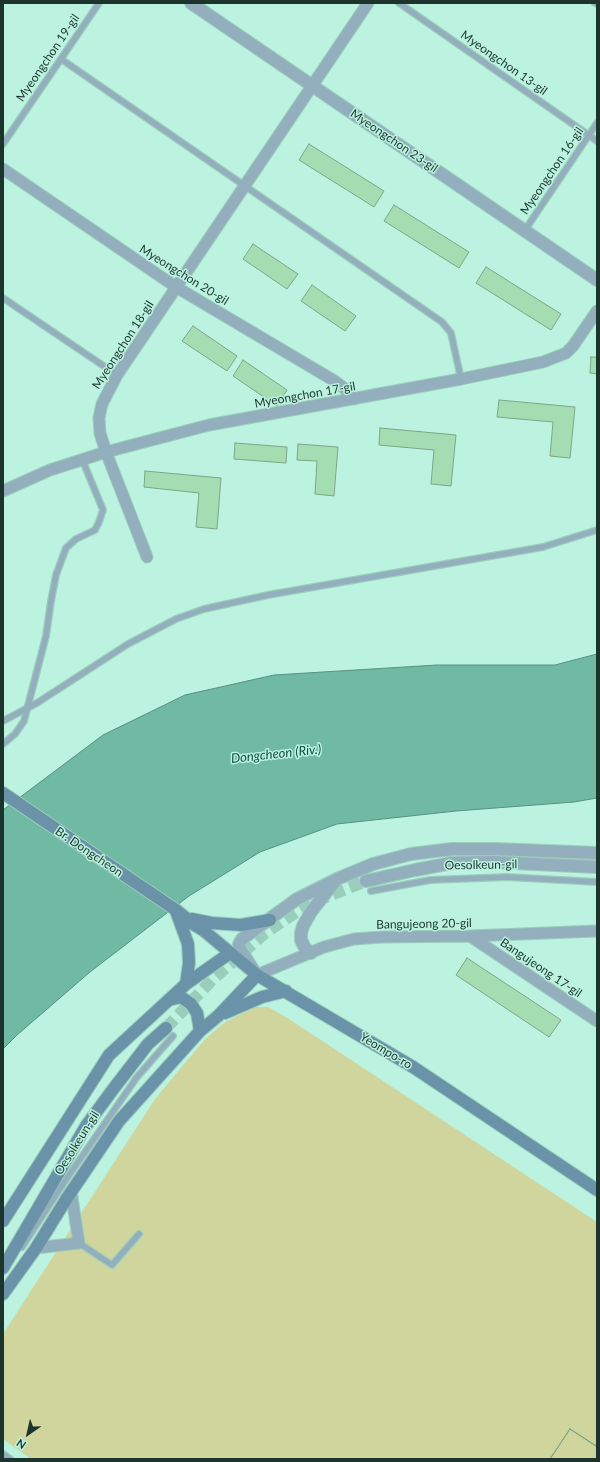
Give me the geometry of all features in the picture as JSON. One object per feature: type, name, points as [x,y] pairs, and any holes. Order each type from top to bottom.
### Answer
[{"type":"main road","name":"Br. Dongcheon","points":[[3,793],[180,914]]},
{"type":"main road","points":[[180,914],[212,923],[241,925],[270,920]]},
{"type":"main road","points":[[180,914],[188,944],[189,963],[186,984]]},
{"type":"main road","name":"Yeompo-ro","points":[[180,914],[203,930],[257,974],[413,1067],[597,1190]]},
{"type":"main road","points":[[3,1221],[109,1055],[186,984],[230,953]]},
{"type":"main road","points":[[3,1294],[36,1248],[119,1121],[200,1031],[218,1016],[257,974]]},
{"type":"main road","points":[[218,1016],[262,996],[286,991]]},
{"type":"main road","points":[[169,1000],[181,997],[191,1004],[197,1013],[200,1031]]},
{"type":"main road","name":"Oesolkeun-gil","points":[[3,1268],[86,1126],[148,1044],[169,1032]]},
{"type":"street","name":"Myeongchon 23-gil","points":[[191,3],[597,280]]},
{"type":"street","name":"Myeongchon 18-gil","points":[[146,557],[100,433],[99,418],[102,404],[117,375],[368,3]]},
{"type":"street","name":"Myeongchon 20-gil","points":[[3,169],[176,287],[333,380],[344,388],[354,399]]},
{"type":"street","name":"Myeongchon 17-gil","points":[[3,491],[50,470],[82,459],[209,425],[461,379],[543,362],[566,353],[574,346],[597,311]]},
{"type":"street","points":[[257,974],[240,949],[239,944],[242,939],[297,899],[337,879],[373,864],[411,854],[452,849],[496,849],[597,853]]},
{"type":"street","name":"Oesolkeun-gil","points":[[368,886],[415,870],[452,864],[492,862],[597,867]]},
{"type":"street","points":[[311,953],[305,948],[301,940],[303,926],[311,912],[337,879]]},
{"type":"street","name":"Bangujeong 20-gil","points":[[257,974],[324,947],[354,939],[597,931]]},
{"type":"street","name":"Bangujeong 17-gil","points":[[470,936],[597,1021]]},
{"type":"street","points":[[36,1248],[79,1243],[72,1192]]},
{"type":"lane","name":"Myeongchon 19-gil","points":[[3,144],[99,3]]},
{"type":"lane","name":"Myeongchon 13-gil","points":[[399,3],[597,141]]},
{"type":"lane","points":[[60,59],[442,322],[451,334],[461,379]]},
{"type":"lane","name":"Myeongchon 16-gil","points":[[525,230],[597,123]]},
{"type":"lane","points":[[3,298],[117,375]]},
{"type":"lane","points":[[3,744],[15,734],[24,721],[46,636],[56,575],[66,548],[76,539],[94,530],[99,522],[102,510],[82,459]]},
{"type":"lane","points":[[3,722],[27,709],[128,644],[176,619],[204,609],[276,593],[542,547],[597,530]]},
{"type":"lane","points":[[368,886],[430,880],[507,877],[597,882]]},
{"type":"lane","points":[[3,1276],[106,1120],[169,1032]]},
{"type":"lane","points":[[79,1243],[112,1265],[139,1234]]},
{"type":"lane","points":[[3,1454],[10,1459]]},
{"type":"shaded area","points":[[255,1007],[268,1007],[289,1019],[597,1222],[597,1459],[31,1459],[3,1439],[3,1334],[155,1099],[205,1039],[225,1022]]},
{"type":"water","name":"Dongcheon (Riv.)","points":[[597,654],[597,798],[574,802],[456,811],[337,824],[260,852],[189,896],[90,972],[17,1035],[3,1049],[3,810],[103,735],[185,695],[274,675],[437,665],[555,665]]},
{"type":"building","points":[[309,144],[384,191],[374,207],[299,160]]},
{"type":"building","points":[[394,205],[469,252],[459,268],[384,221]]},
{"type":"building","points":[[253,244],[298,274],[287,289],[243,259]]},
{"type":"building","points":[[486,267],[561,314],[551,330],[476,283]]},
{"type":"building","points":[[312,285],[356,316],[345,331],[301,301]]},
{"type":"building","points":[[193,326],[237,356],[227,371],[182,341]]},
{"type":"building","points":[[591,357],[597,357],[597,374],[590,373]]},
{"type":"building","points":[[243,360],[287,390],[277,406],[233,376]]},
{"type":"building","points":[[499,400],[575,407],[570,458],[550,456],[553,422],[497,417]]},
{"type":"building","points":[[380,428],[456,435],[451,486],[431,484],[434,450],[379,445]]},
{"type":"building","points":[[235,443],[287,447],[286,463],[234,459]]},
{"type":"building","points":[[298,444],[338,447],[334,496],[315,494],[317,461],[297,460]]},
{"type":"building","points":[[145,471],[221,478],[217,529],[196,527],[199,493],[144,487]]},
{"type":"building","points":[[467,958],[561,1020],[549,1037],[456,975]]},
{"type":"building","points":[[570,1429],[597,1445],[597,1459],[550,1459]]},
{"type":"building","points":[[570,1429],[597,1447],[597,1459],[550,1459]]},
{"type":"tunnel","points":[[166,1028],[212,980],[265,933],[308,904],[366,881]]}]
